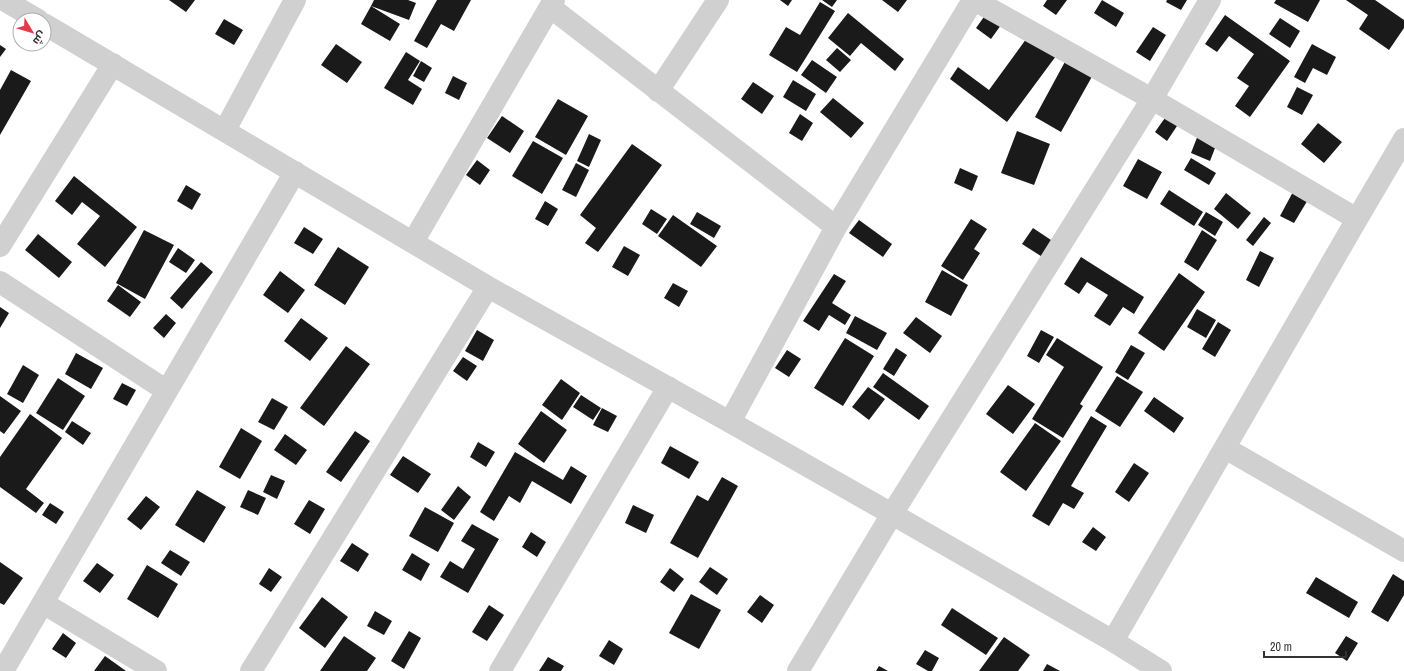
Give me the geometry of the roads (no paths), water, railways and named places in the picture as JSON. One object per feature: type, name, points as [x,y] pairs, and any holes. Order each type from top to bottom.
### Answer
[{"type":"street","points":[[4,0],[24,12]]},
{"type":"street","points":[[225,130],[295,0]]},
{"type":"street","points":[[658,91],[718,0]]},
{"type":"street","points":[[730,422],[836,227],[973,0],[1152,99],[1357,219]]},
{"type":"street","points":[[798,671],[892,514],[1152,99],[1210,0]]},
{"type":"street","points":[[412,242],[552,3],[658,91],[836,227]]},
{"type":"street","points":[[52,29],[488,287],[892,514],[1113,641],[1161,671]]},
{"type":"street","points":[[0,246],[113,64]]},
{"type":"street","points":[[1113,641],[1404,139]]},
{"type":"street","points":[[3,671],[295,172]]},
{"type":"street","points":[[0,282],[167,391]]},
{"type":"street","points":[[251,671],[488,287]]},
{"type":"street","points":[[500,671],[668,387]]},
{"type":"street","points":[[1225,448],[1404,551]]},
{"type":"street","points":[[43,603],[156,671]]}]
